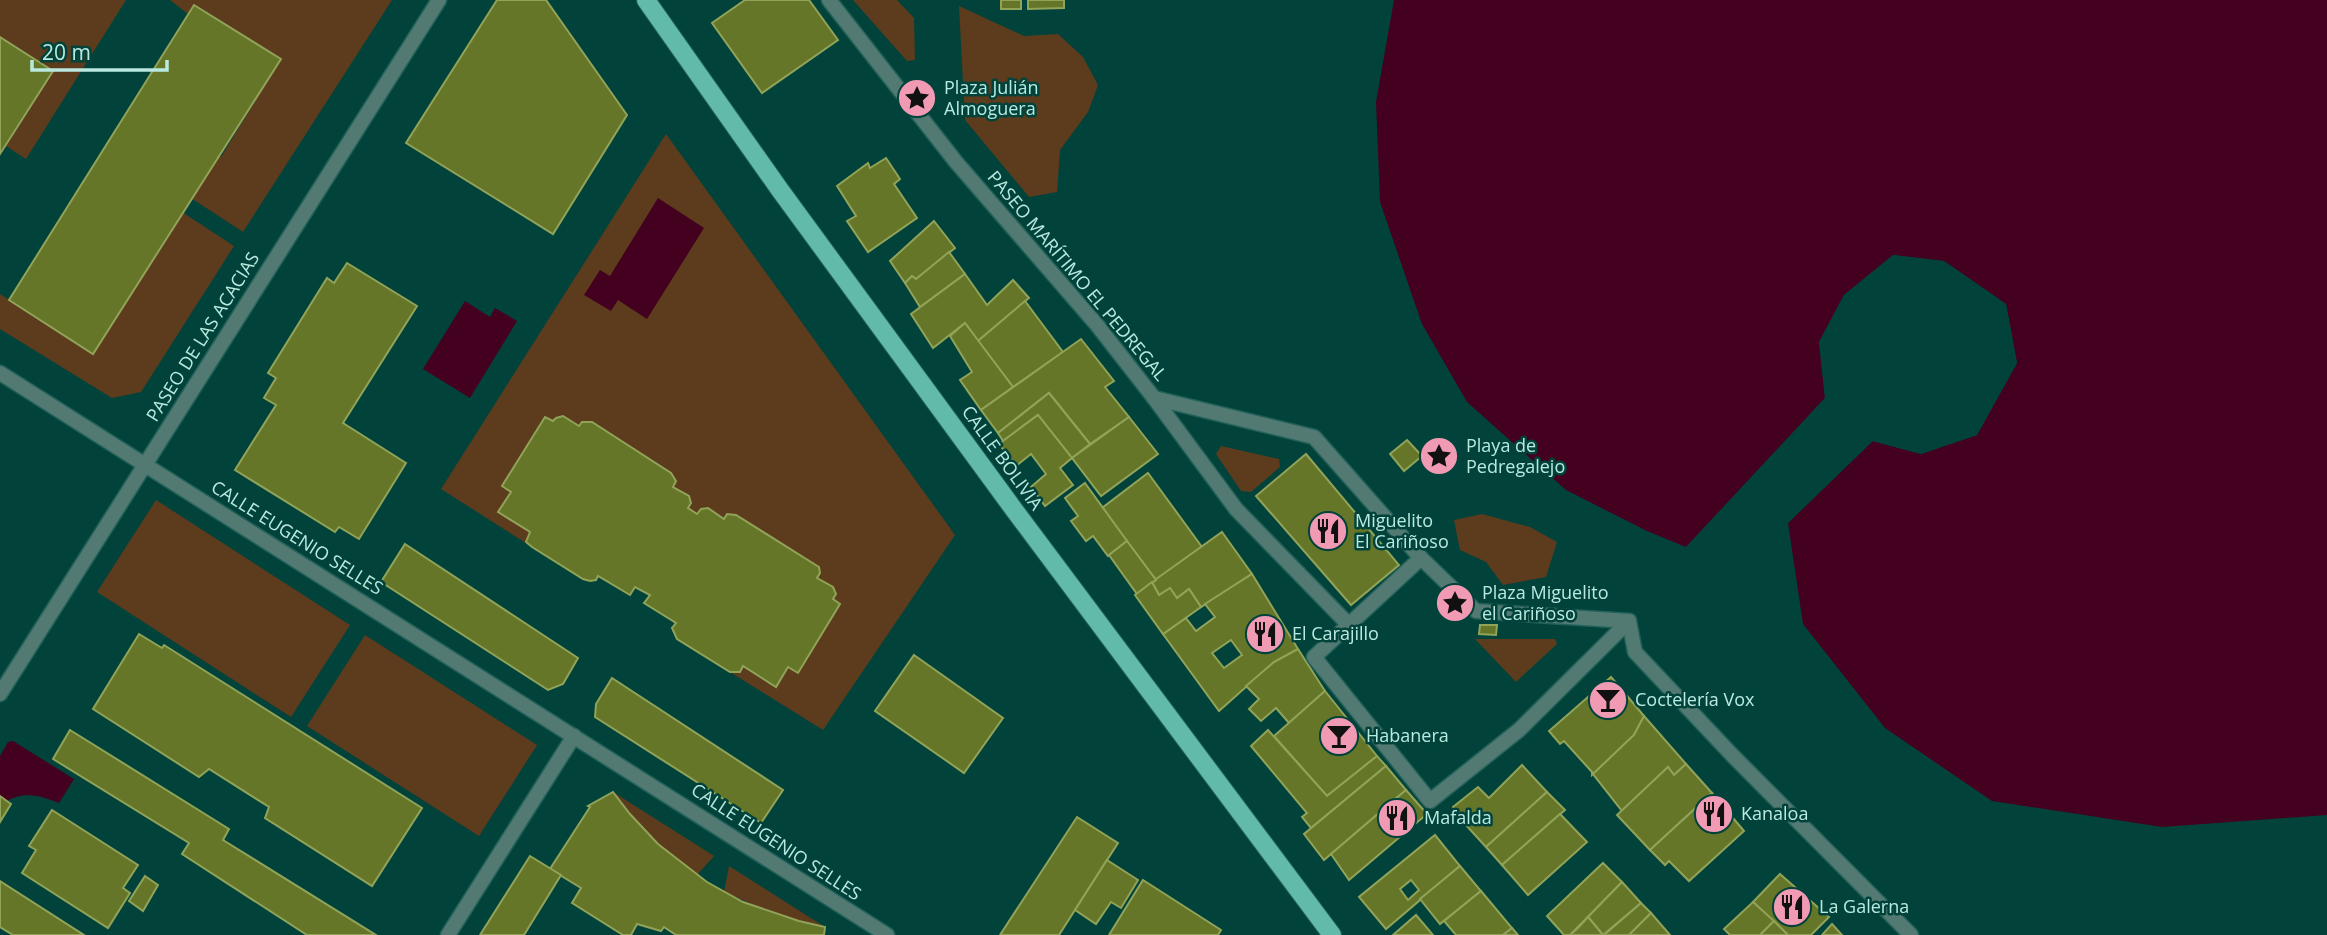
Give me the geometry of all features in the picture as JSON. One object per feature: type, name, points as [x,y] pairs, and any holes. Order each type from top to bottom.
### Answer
[{"type":"main road","name":"CALLE BOLIVIA","points":[[646,0],[780,191],[950,423],[1332,935]]},
{"type":"street","name":"PASEO DE LAS ACACIAS","points":[[0,694],[439,0]]},
{"type":"street","name":"PASEO MARÍTIMO EL PEDREGAL","points":[[829,0],[956,162],[1097,325],[1154,398],[1314,437],[1421,558],[1476,611],[1629,621]]},
{"type":"street","name":"CALLE EUGENIO SELLES","points":[[0,373],[887,935]]},
{"type":"street","points":[[1154,398],[1236,509],[1348,624]]},
{"type":"street","points":[[1421,558],[1314,657],[1430,801],[1519,730],[1629,621]]},
{"type":"street","points":[[1629,621],[1635,652],[1733,756],[1911,935]]},
{"type":"street","points":[[448,935],[574,736]]},
{"type":"shaded area","points":[[0,0],[126,0],[26,159],[6,146],[53,71],[0,37]]},
{"type":"shaded area","points":[[170,0],[392,0],[243,232],[191,198],[218,155],[221,157],[281,59],[195,5],[188,14]]},
{"type":"shaded area","points":[[853,0],[897,0],[914,18],[915,60],[907,61]]},
{"type":"shaded area","points":[[1394,0],[2327,0],[2327,815],[2162,827],[1992,801],[1885,728],[1803,624],[1788,523],[1873,441],[1921,454],[1977,435],[2017,363],[2006,304],[1944,261],[1893,255],[1844,295],[1819,342],[1825,398],[1686,547],[1647,531],[1566,490],[1467,402],[1422,324],[1380,202],[1376,102]]},
{"type":"shaded area","points":[[959,6],[1024,36],[1058,34],[1083,57],[1098,85],[1088,112],[1060,150],[1057,192],[1029,197],[965,120]]},
{"type":"shaded area","points":[[666,134],[955,535],[823,730],[730,672],[740,672],[743,666],[776,686],[788,667],[797,672],[836,594],[833,587],[817,578],[819,567],[736,515],[727,514],[724,519],[708,508],[701,509],[697,514],[688,508],[691,503],[689,496],[673,487],[676,481],[671,473],[592,423],[582,422],[579,426],[563,416],[556,418],[499,512],[530,532],[526,541],[532,547],[441,489]]},
{"type":"shaded area","points":[[658,198],[704,228],[647,319],[618,300],[611,311],[584,295],[600,270],[610,276]]},
{"type":"shaded area","points":[[182,212],[234,246],[141,392],[112,398],[0,329],[0,294],[93,354]]},
{"type":"shaded area","points":[[465,301],[490,317],[495,308],[517,321],[470,398],[423,369]]},
{"type":"shaded area","points":[[1221,446],[1279,459],[1280,467],[1251,492],[1241,491],[1216,454]]},
{"type":"shaded area","points":[[156,500],[350,625],[291,717],[97,592]]},
{"type":"shaded area","points":[[1482,514],[1530,527],[1557,542],[1546,577],[1503,585],[1486,562],[1460,550],[1454,520]]},
{"type":"shaded area","points":[[365,635],[537,745],[479,836],[307,726]]},
{"type":"shaded area","points":[[1475,639],[1555,639],[1557,644],[1516,682]]},
{"type":"shaded area","points":[[13,741],[74,779],[59,803],[33,796],[20,796],[7,801],[0,796],[0,756],[8,742]]},
{"type":"shaded area","points":[[613,792],[714,856],[697,875],[651,837]]},
{"type":"shaded area","points":[[729,866],[825,927],[775,914],[724,892]]},
{"type":"pier","points":[[1893,255],[1944,261],[2006,304],[2017,363],[1977,435],[1921,454],[1872,441],[1785,526],[1785,520],[1871,438],[1921,450],[1975,432],[2013,363],[2003,306],[1943,264],[1894,258],[1847,297],[1823,343],[1828,400],[1688,549],[1686,547],[1825,398],[1819,342],[1844,295]]},
{"type":"building","points":[[497,0],[546,0],[627,115],[553,234],[406,143]]},
{"type":"building","points":[[745,0],[809,0],[838,40],[762,93],[712,23]]},
{"type":"building","points":[[1001,0],[1021,0],[1021,9],[1001,9]]},
{"type":"building","points":[[1028,0],[1064,0],[1064,8],[1028,9]]},
{"type":"building","points":[[194,5],[281,59],[93,354],[9,300]]},
{"type":"building","points":[[0,37],[53,71],[0,154]]},
{"type":"building","points":[[886,158],[900,179],[894,184],[917,218],[868,252],[847,221],[856,216],[837,186],[868,163],[870,168]]},
{"type":"building","points":[[934,221],[955,248],[916,279],[912,276],[905,283],[890,261]]},
{"type":"building","points":[[949,252],[965,274],[920,307],[905,283],[912,276],[916,279]]},
{"type":"building","points":[[347,263],[417,306],[343,423],[406,463],[359,539],[339,527],[335,532],[235,470],[276,405],[264,398],[276,378],[268,373],[327,278],[334,283]]},
{"type":"building","points":[[965,274],[987,305],[1013,280],[1029,298],[978,341],[965,323],[933,348],[911,314]]},
{"type":"building","points":[[1025,301],[1063,352],[1013,387],[978,341]]},
{"type":"building","points":[[965,323],[1013,387],[981,410],[960,380],[972,372],[950,336]]},
{"type":"building","points":[[1081,339],[1114,381],[1105,387],[1129,417],[1090,444],[1049,393],[998,433],[981,410]]},
{"type":"building","points":[[1049,393],[1090,444],[1072,458],[1038,415],[1003,441],[998,433]]},
{"type":"building","points":[[1038,415],[1072,458],[1060,468],[1073,485],[1045,506],[1031,487],[1046,474],[1031,454],[1016,466],[999,444]]},
{"type":"building","points":[[563,416],[579,426],[582,422],[592,422],[671,473],[676,481],[673,487],[689,496],[691,503],[688,508],[697,514],[701,509],[708,508],[724,519],[727,514],[736,515],[819,567],[817,578],[833,587],[836,594],[833,599],[840,604],[798,673],[788,667],[776,687],[743,666],[740,672],[730,672],[677,639],[672,628],[676,623],[644,603],[650,595],[635,587],[630,595],[598,576],[596,580],[583,579],[532,547],[526,542],[530,532],[498,512],[511,492],[502,486],[545,417],[553,421]]},
{"type":"building","points":[[1129,417],[1158,454],[1101,496],[1072,458]]},
{"type":"building","points":[[1407,440],[1422,456],[1404,471],[1390,454]]},
{"type":"building","name":"Miguelito El Cariñoso","points":[[1306,454],[1399,565],[1351,605],[1256,496]]},
{"type":"building","points":[[1148,473],[1202,547],[1156,580],[1102,508]]},
{"type":"building","points":[[1085,483],[1127,541],[1108,556],[1093,536],[1086,541],[1071,521],[1078,516],[1065,498]]},
{"type":"building","points":[[1222,532],[1252,574],[1201,607],[1189,589],[1177,598],[1170,588],[1159,595],[1152,582]]},
{"type":"building","points":[[1127,541],[1156,580],[1137,594],[1109,555]]},
{"type":"building","points":[[405,544],[578,658],[563,684],[548,690],[381,582]]},
{"type":"building","points":[[1252,574],[1298,649],[1274,662],[1219,711],[1163,634],[1186,618],[1196,631],[1215,617],[1205,604]],"holes":[[[1231,640],[1242,655],[1224,668],[1212,653]]]},
{"type":"building","points":[[1152,582],[1159,595],[1170,588],[1177,598],[1189,589],[1201,607],[1163,634],[1135,595]]},
{"type":"building","points":[[1480,625],[1497,625],[1496,635],[1479,634]]},
{"type":"building","points":[[139,634],[162,648],[164,645],[422,808],[372,886],[265,818],[269,807],[209,769],[199,777],[93,709]]},
{"type":"building","points":[[1298,649],[1325,691],[1289,723],[1276,708],[1261,721],[1249,709],[1259,699],[1246,686],[1274,662]]},
{"type":"building","points":[[914,655],[1003,718],[964,773],[875,711]]},
{"type":"building","points":[[1611,677],[1644,716],[1634,735],[1592,775],[1564,741],[1560,744],[1549,731]]},
{"type":"building","points":[[612,678],[783,790],[761,823],[595,717],[596,704]]},
{"type":"building","points":[[1325,691],[1377,756],[1327,796],[1274,736]]},
{"type":"building","points":[[1644,716],[1686,764],[1674,775],[1668,767],[1622,811],[1593,774],[1634,735]]},
{"type":"building","points":[[70,730],[229,829],[223,840],[376,935],[307,935],[182,854],[189,843],[53,759]]},
{"type":"building","points":[[1268,730],[1327,796],[1377,756],[1386,766],[1311,828],[1302,817],[1307,813],[1251,746]]},
{"type":"building","points":[[1686,764],[1712,793],[1650,850],[1617,815],[1668,767],[1674,775]]},
{"type":"building","points":[[1522,765],[1547,792],[1486,847],[1453,807],[1478,787],[1489,798]]},
{"type":"building","points":[[1386,766],[1406,790],[1324,860],[1304,834]]},
{"type":"building","points":[[1406,790],[1427,814],[1349,880],[1331,854]]},
{"type":"building","points":[[613,792],[658,844],[707,882],[743,902],[825,927],[824,935],[676,935],[664,927],[661,931],[637,924],[631,935],[623,935],[572,903],[581,888],[550,869],[590,807],[588,806]]},
{"type":"building","points":[[1547,792],[1565,810],[1502,865],[1486,847]]},
{"type":"building","points":[[1712,793],[1744,831],[1689,881],[1669,861],[1665,865],[1650,850]]},
{"type":"building","points":[[0,796],[11,804],[0,822]]},
{"type":"building","points":[[52,810],[138,865],[123,888],[130,893],[108,928],[22,873],[36,850],[29,846]]},
{"type":"building","points":[[1560,814],[1587,842],[1528,895],[1502,865]]},
{"type":"building","points":[[1077,817],[1118,843],[1059,935],[1000,935]]},
{"type":"building","points":[[1435,835],[1460,866],[1386,929],[1359,897]],"holes":[[[1411,880],[1419,890],[1408,900],[1400,889]]]},
{"type":"building","points":[[530,856],[561,875],[524,935],[480,935]]},
{"type":"building","points":[[1107,860],[1138,880],[1121,908],[1111,902],[1096,924],[1075,910]]},
{"type":"building","points":[[1603,863],[1622,882],[1570,935],[1564,935],[1547,916]]},
{"type":"building","points":[[1460,866],[1481,891],[1440,924],[1420,899]]},
{"type":"building","points":[[1780,874],[1829,917],[1811,935],[1788,935],[1753,902]]},
{"type":"building","points":[[145,876],[158,885],[143,911],[129,901]]},
{"type":"building","points":[[1143,880],[1221,930],[1218,935],[1109,935]]},
{"type":"building","points":[[0,881],[84,935],[13,935],[0,927]]},
{"type":"building","points":[[1622,882],[1641,903],[1603,935],[1588,917]]},
{"type":"building","points":[[1481,891],[1512,928],[1503,935],[1456,935],[1444,921]]},
{"type":"building","points":[[1753,902],[1774,921],[1760,935],[1730,935],[1724,929]]},
{"type":"building","points":[[1641,903],[1651,913],[1629,935],[1604,935]]},
{"type":"building","points":[[1651,913],[1670,935],[1629,935]]},
{"type":"building","points":[[1416,915],[1433,935],[1393,935]]},
{"type":"building","points":[[1588,917],[1603,935],[1570,935],[1578,928]]},
{"type":"building","points":[[1774,921],[1788,935],[1760,935]]},
{"type":"building","points":[[1832,924],[1842,935],[1822,935]]},
{"type":"building","points":[[1512,928],[1518,935],[1503,935]]},
{"type":"place","name":"Plaza Julián Almoguera","points":[[917,98]]},
{"type":"place","name":"Playa de Pedregalejo","points":[[1439,456]]},
{"type":"place","name":"Miguelito El Cariñoso","points":[[1328,531]]},
{"type":"place","name":"Plaza Miguelito el Cariñoso","points":[[1455,603]]},
{"type":"place","name":"El Carajillo","points":[[1265,634]]},
{"type":"place","name":"Coctelería Vox","points":[[1608,700]]},
{"type":"place","name":"Habanera","points":[[1339,736]]},
{"type":"place","name":"Kanaloa","points":[[1714,814]]},
{"type":"place","name":"Mafalda","points":[[1397,818]]},
{"type":"place","name":"La Galerna","points":[[1792,907]]}]
